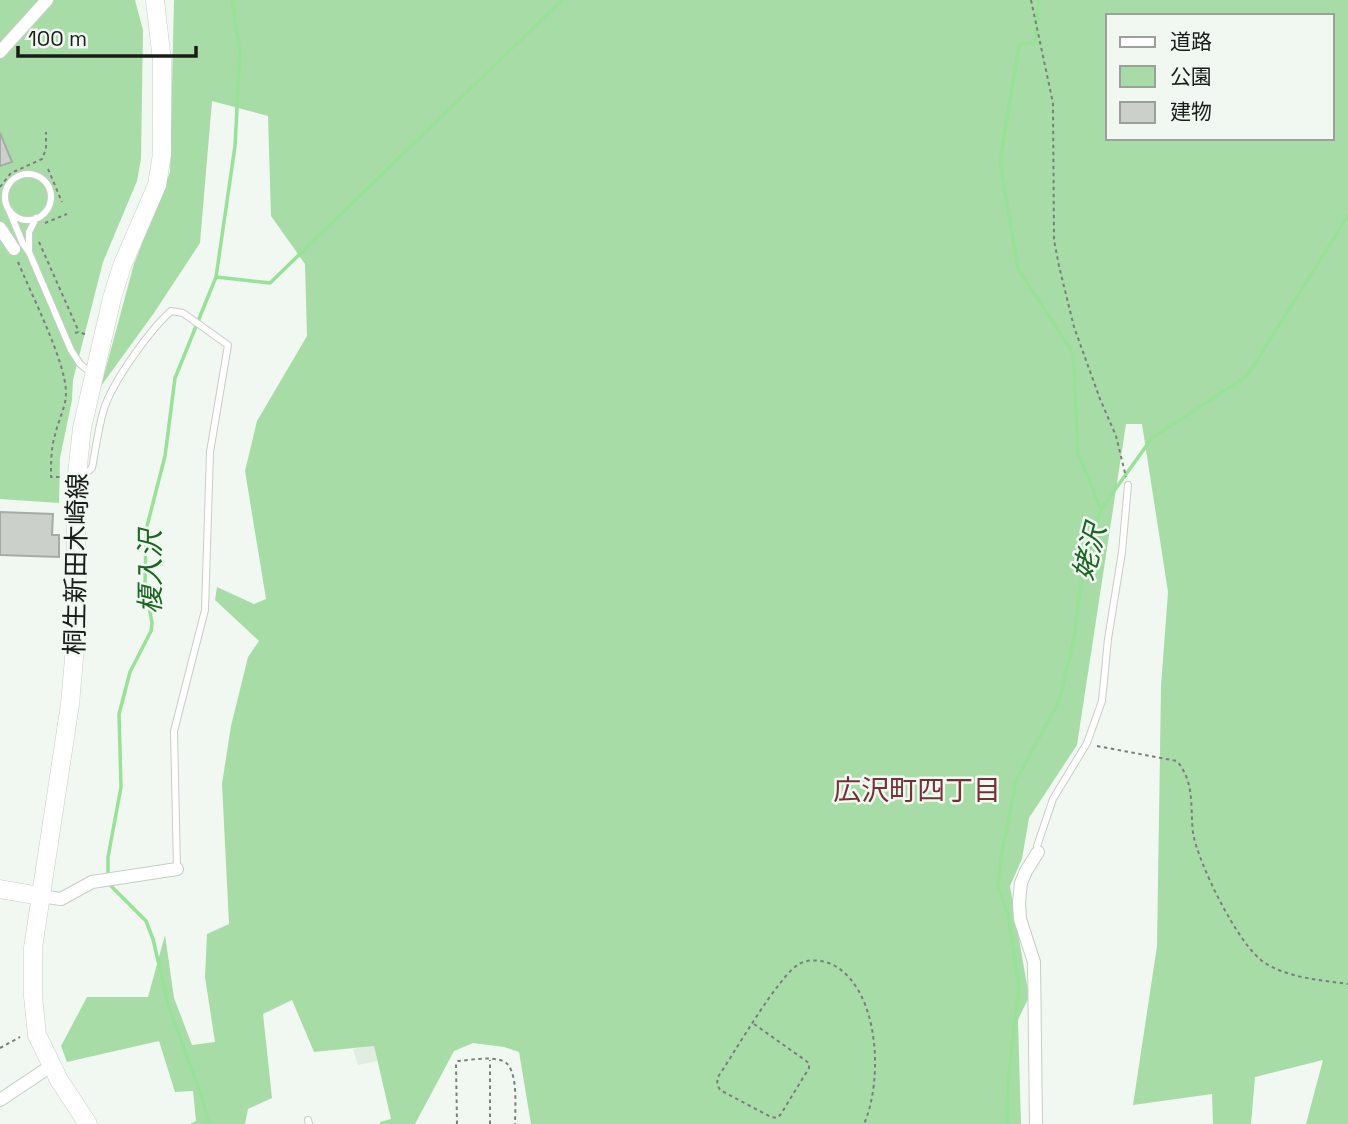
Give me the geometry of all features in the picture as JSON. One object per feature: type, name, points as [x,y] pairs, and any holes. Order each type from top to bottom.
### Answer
[{"type":"main road","name":"桐生新田木崎線","points":[[88,1124],[51,1066],[37,1035],[33,996],[33,948],[73,677],[76,636],[70,476],[93,374],[122,266],[157,185],[162,154],[163,93],[160,31],[155,0]]},
{"type":"main road","points":[[0,889],[40,896]]},
{"type":"street","points":[[0,51],[47,0]]},
{"type":"street","points":[[0,228],[14,249]]},
{"type":"street","points":[[1036,1124],[1034,962],[1020,919],[1019,902],[1021,883],[1038,852]]},
{"type":"street","points":[[40,896],[61,899],[92,882],[177,869]]},
{"type":"street","points":[[0,1100],[51,1066]]},
{"type":"lane","points":[[29,252],[29,232],[36,218],[47,208],[50,194],[44,181],[31,174],[16,177],[6,188],[5,203],[71,350],[80,364],[93,374]]},
{"type":"lane","points":[[9,210],[18,218],[36,218]]},
{"type":"lane","points":[[70,476],[85,474],[92,468],[103,412],[113,389],[163,318],[171,311],[183,313],[228,345],[210,452],[205,610],[174,731],[177,869]]},
{"type":"lane","points":[[1038,852],[1037,846],[1053,799],[1087,743],[1102,701],[1128,485]]},
{"type":"path","points":[[1031,0],[1053,103],[1054,240],[1061,276],[1074,327],[1124,461],[1128,485]]},
{"type":"path","points":[[0,187],[11,173],[42,159],[46,149],[46,132]]},
{"type":"path","points":[[48,169],[62,202]]},
{"type":"path","points":[[40,226],[66,214]]},
{"type":"path","points":[[36,236],[79,332]]},
{"type":"path","points":[[14,249],[64,379],[66,399],[53,443],[51,477],[70,476]]},
{"type":"path","points":[[74,334],[79,332],[87,335]]},
{"type":"path","points":[[1087,743],[1177,761],[1188,781],[1194,835],[1205,870],[1230,918],[1257,958],[1296,976],[1348,984]]},
{"type":"path","points":[[754,1024],[809,1063],[809,1068],[777,1118],[720,1090],[718,1077],[774,992],[799,964],[826,961],[843,971],[863,999],[873,1040],[874,1084],[870,1111],[864,1124]]},
{"type":"path","points":[[0,1048],[27,1034]]},
{"type":"path","points":[[457,1124],[456,1064],[458,1061],[490,1059],[505,1061],[511,1067],[515,1087],[516,1124]]},
{"type":"path","points":[[490,1059],[490,1124]]},
{"type":"shaded area","points":[[374,1045],[377,1061],[358,1065],[353,1049]]},
{"type":"green space","points":[[0,0],[135,0],[143,30],[141,159],[137,181],[103,262],[73,380],[72,400],[60,458],[59,503],[0,499]]},
{"type":"green space","points":[[174,0],[1348,0],[1348,1124],[1306,1124],[1323,1060],[1255,1077],[1251,1124],[1213,1124],[1212,1094],[1133,1105],[1157,946],[1161,686],[1168,592],[1142,424],[1126,424],[1077,745],[1029,818],[1022,859],[1010,886],[1029,997],[1018,1020],[1021,1124],[531,1124],[519,1052],[473,1043],[454,1051],[415,1124],[380,1124],[391,1119],[374,1046],[314,1052],[292,1000],[263,1014],[272,1098],[248,1109],[245,1124],[190,1124],[196,1121],[193,1091],[175,1092],[159,1041],[67,1062],[61,1046],[87,997],[148,997],[165,935],[174,998],[192,1045],[215,1042],[205,977],[207,934],[229,924],[222,784],[231,726],[248,657],[259,641],[215,600],[217,587],[254,604],[266,599],[245,471],[257,421],[307,336],[305,264],[271,216],[268,116],[212,101],[200,243],[101,386],[134,264],[170,172]]},
{"type":"building","points":[[0,133],[12,162],[0,166]]},
{"type":"building","points":[[0,512],[53,514],[52,535],[59,535],[59,557],[0,555]]},
{"type":"waterway","name":"榎入沢","points":[[108,875],[108,857],[121,787],[119,714],[130,672],[151,631],[152,623],[145,585],[146,530],[165,456],[175,378],[216,277],[235,146],[240,52],[232,0]]},
{"type":"waterway","points":[[217,277],[270,283],[562,0]]},
{"type":"waterway","name":"姥沢","points":[[1007,1124],[1008,1079],[1019,988],[1008,914],[998,886],[1001,857],[1016,781],[1060,699],[1074,638],[1082,574],[1101,509],[1078,453],[1073,353],[1018,269],[1000,162],[1019,45],[1035,42],[1039,0]]},
{"type":"waterway","points":[[1101,509],[1152,438],[1247,376],[1348,216]]},
{"type":"waterway","name":"榎入沢","points":[[108,883],[146,921],[153,939],[168,1004],[209,1124]]},
{"type":"district","name":"広沢町四丁目","points":[[917,790]]}]
